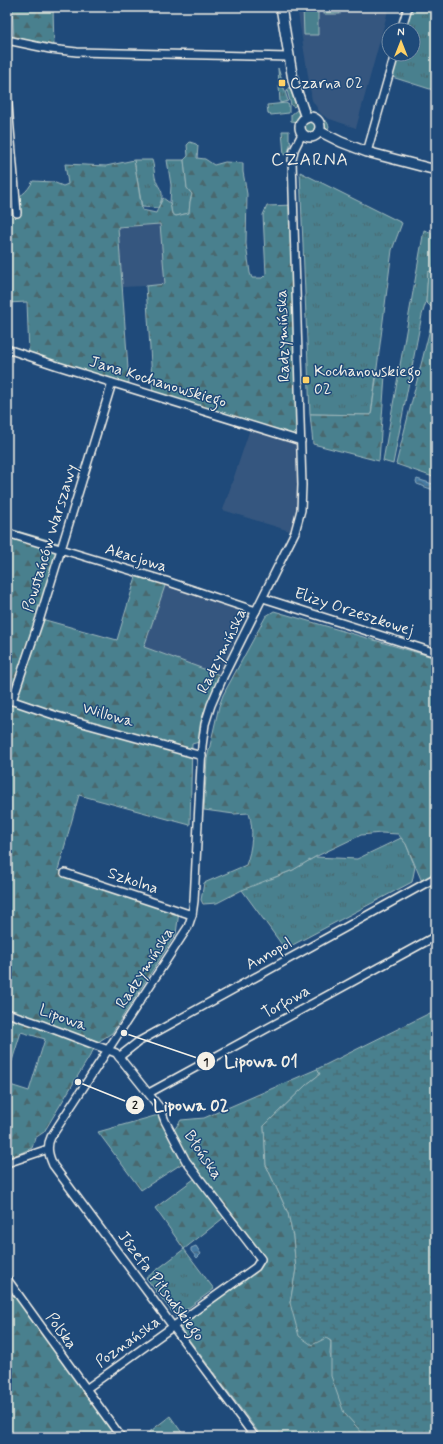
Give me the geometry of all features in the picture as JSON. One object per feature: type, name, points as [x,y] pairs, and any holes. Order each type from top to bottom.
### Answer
[{"type":"main road","points":[[281,7],[288,57],[293,80],[306,118]]},
{"type":"main road","points":[[310,117],[316,119],[320,125],[319,132],[311,137],[305,136],[302,134],[300,125],[306,118],[310,117]]},
{"type":"main road","points":[[319,132],[367,152],[436,168]]},
{"type":"street","points":[[403,22],[408,7]]},
{"type":"street","points":[[7,40],[50,49],[77,52],[288,57]]},
{"type":"street","points":[[367,152],[393,62]]},
{"type":"street","points":[[7,94],[8,123],[17,213]]},
{"type":"street","name":"Radzymińska","points":[[48,1149],[51,1137],[188,927],[194,901],[205,724],[211,704],[223,677],[285,553],[299,518],[302,499],[301,442],[292,160],[294,150],[302,134]]},
{"type":"street","name":"Jana Kochanowskiego","points":[[7,349],[301,442]]},
{"type":"street","name":"Powstańców Warszawy","points":[[10,700],[40,618],[112,383]]},
{"type":"street","name":"Akacjowa","points":[[7,533],[166,581],[256,611]]},
{"type":"street","name":"Elizy Orzeszkowej","points":[[263,598],[436,653]]},
{"type":"street","name":"Willowa","points":[[10,700],[65,718],[202,756]]},
{"type":"street","name":"Szkolna","points":[[65,873],[192,915]]},
{"type":"street","name":"Annopol","points":[[119,1057],[138,1042],[435,878]]},
{"type":"street","name":"Torfowa","points":[[149,1093],[436,936]]},
{"type":"street","name":"Lipowa","points":[[7,1013],[108,1049]]},
{"type":"street","name":"Błońska","points":[[108,1049],[116,1053],[160,1108],[165,1121],[186,1161],[261,1259]]},
{"type":"street","points":[[7,1163],[48,1149]]},
{"type":"street","name":"Józefa Piłsudskiego","points":[[48,1149],[49,1156],[54,1165],[255,1437]]},
{"type":"street","name":"Poznańska","points":[[86,1389],[256,1267],[261,1259]]},
{"type":"street","name":"Polska","points":[[7,1279],[121,1437]]},
{"type":"shaded area","points":[[297,7],[389,7],[385,22],[381,22],[381,36],[356,128],[327,118],[321,114],[312,100]]},
{"type":"shaded area","points":[[161,224],[165,285],[122,287],[118,227]]},
{"type":"shaded area","points":[[251,426],[300,441],[304,502],[293,532],[223,510]]},
{"type":"shaded area","points":[[167,580],[247,609],[220,675],[144,647]]},
{"type":"green space","points":[[12,7],[53,7],[54,48],[14,39]]},
{"type":"green space","points":[[303,7],[318,7],[318,35],[304,35]]},
{"type":"green space","points":[[324,7],[340,7],[340,14],[324,14]]},
{"type":"green space","points":[[411,7],[436,7],[436,80],[433,90],[392,77],[396,62],[421,62],[421,22],[407,22]]},
{"type":"green space","points":[[278,68],[282,81],[280,82],[281,85],[283,85],[288,101],[280,103]]},
{"type":"green space","points":[[289,87],[296,105],[294,107],[291,105],[287,90]]},
{"type":"green space","points":[[286,103],[289,105],[289,113],[271,115],[268,113],[267,105]]},
{"type":"green space","points":[[297,110],[299,113],[298,122],[291,121],[291,115]]},
{"type":"green space","points":[[314,114],[327,122],[329,126],[328,130],[325,126]]},
{"type":"green space","points":[[308,121],[312,121],[316,127],[312,133],[308,133],[304,129],[304,125]]},
{"type":"green space","points":[[282,131],[289,131],[289,140],[291,141],[288,153],[284,155]]},
{"type":"green space","points":[[190,142],[198,146],[197,158],[205,159],[214,165],[225,162],[243,163],[247,194],[246,244],[252,278],[262,278],[266,274],[263,215],[267,206],[293,205],[300,441],[153,395],[146,286],[165,284],[160,224],[118,227],[129,383],[108,380],[29,355],[27,302],[7,303],[7,199],[16,198],[23,194],[33,181],[53,182],[63,186],[68,184],[65,164],[106,166],[134,160],[142,210],[156,213],[163,198],[170,203],[172,214],[176,216],[189,213],[192,194],[187,188],[184,160],[188,156],[187,145]]},
{"type":"green space","points":[[134,160],[152,160],[155,177],[162,194],[161,202],[158,208],[142,207]]},
{"type":"green space","points":[[167,160],[184,160],[187,188],[192,194],[189,213],[176,216],[172,214],[170,203],[171,185]]},
{"type":"green space","points":[[300,172],[402,223],[392,250],[371,415],[310,414]]},
{"type":"green space","points":[[424,230],[436,234],[433,270],[428,272],[426,302],[422,315],[393,464],[383,461]]},
{"type":"green space","points":[[436,243],[436,478],[396,464],[433,317],[432,308],[426,302],[428,272],[433,270]]},
{"type":"green space","points":[[377,373],[385,375],[379,461],[313,444],[310,414],[371,415]]},
{"type":"green space","points":[[7,528],[62,544],[38,618],[117,640],[138,570],[167,580],[144,647],[220,675],[203,716],[199,742],[192,744],[190,825],[79,795],[58,870],[179,912],[176,934],[112,1033],[98,1042],[7,1010]]},
{"type":"green space","points":[[274,611],[436,658],[436,887],[429,888],[423,884],[406,844],[398,834],[381,833],[361,835],[315,857],[293,870],[242,890],[217,903],[203,904],[201,900],[204,883],[246,865],[250,853],[252,833],[249,813],[234,814],[204,810],[207,759],[219,706],[223,695],[266,616]]},
{"type":"green space","points":[[401,838],[406,844],[415,867],[412,882],[285,949],[242,890],[263,877],[271,879],[293,870],[315,857],[357,859]]},
{"type":"green space","points":[[436,1010],[436,1437],[366,1437],[344,1413],[331,1376],[331,1341],[326,1338],[312,1345],[299,1336],[290,1303],[296,1269],[293,1237],[288,1213],[266,1165],[264,1126],[306,1085],[320,1074],[317,1069]]},
{"type":"green space","points":[[7,1016],[91,1045],[94,1049],[44,1132],[35,1138],[32,1148],[7,1159],[7,1084],[29,1091],[45,1039],[21,1032],[7,1077]]},
{"type":"green space","points":[[317,1069],[320,1074],[306,1085],[264,1126],[266,1165],[288,1213],[293,1237],[296,1269],[290,1303],[331,1342],[330,1354],[344,1412],[366,1437],[262,1437],[181,1329],[181,1323],[259,1267],[262,1255],[231,1212],[184,1249],[155,1208],[198,1176],[186,1161],[141,1190],[98,1132],[158,1115],[181,1147],[174,1130],[181,1120],[204,1118]]},
{"type":"green space","points":[[184,1249],[214,1289],[176,1317],[146,1278]]},
{"type":"green space","points":[[7,1279],[121,1437],[7,1437]]},
{"type":"green space","points":[[170,1416],[185,1437],[143,1437]]},
{"type":"water","points":[[417,479],[436,485],[436,491],[417,484]]},
{"type":"water","points":[[196,1246],[201,1254],[197,1258],[191,1251],[191,1248]]},
{"type":"place","name":"Czarna 02","points":[[282,83]]},
{"type":"place","name":"Kochanowskiego 02","points":[[306,380]]},
{"type":"place","name":"Lipowa 01","points":[[124,1033]]},
{"type":"place","name":"Lipowa 02","points":[[78,1082]]},
{"type":"district","name":"CZARNA","points":[[310,160]]}]
